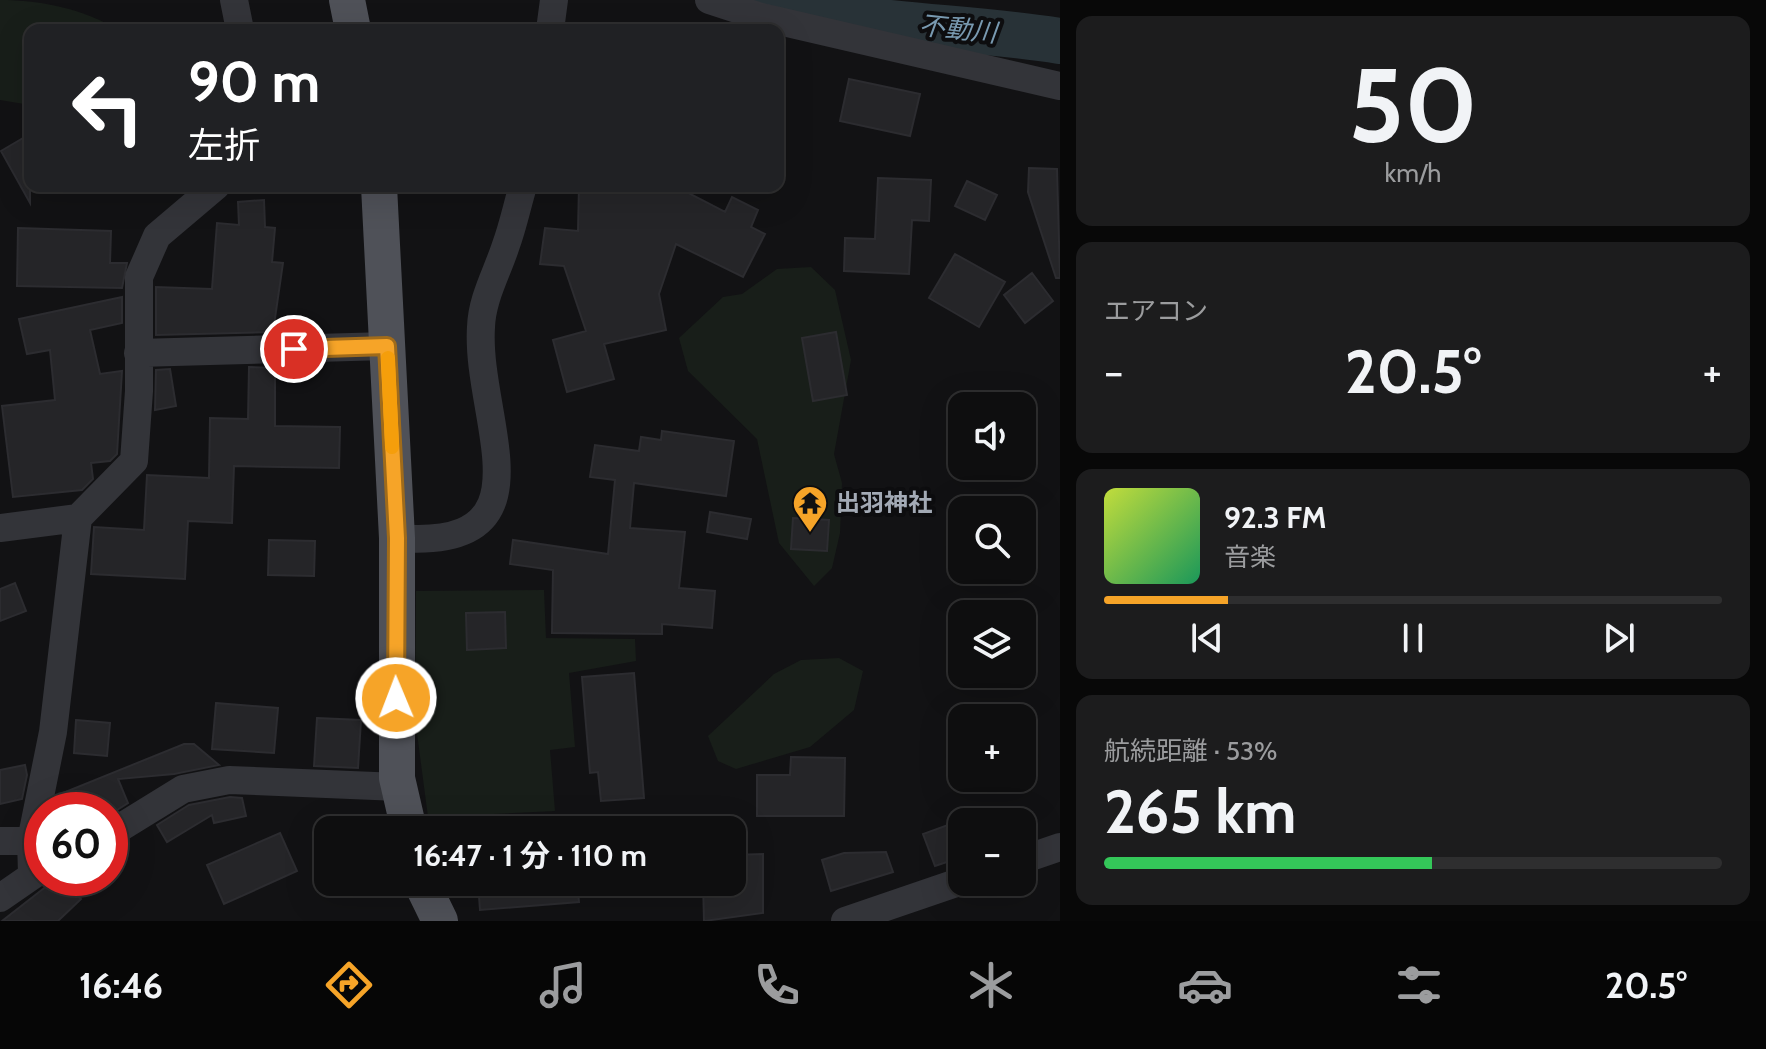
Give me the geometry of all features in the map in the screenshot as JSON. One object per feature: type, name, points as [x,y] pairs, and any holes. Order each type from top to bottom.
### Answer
[{"type":"main road","points":[[347,0],[352,24]]},
{"type":"main road","points":[[379,192],[397,538],[395,618],[399,787],[406,816]]},
{"type":"main road","points":[[428,896],[440,921]]},
{"type":"street","points":[[234,0],[239,24]]},
{"type":"street","points":[[551,24],[554,0]]},
{"type":"street","points":[[709,0],[761,17],[1060,86]]},
{"type":"street","points":[[41,792],[53,732],[78,518],[134,461],[139,277],[157,236],[209,192]]},
{"type":"street","points":[[397,538],[434,541],[462,534],[483,520],[497,496],[497,465],[481,360],[480,329],[482,306],[507,244],[521,192]]},
{"type":"street","points":[[138,353],[387,346]]},
{"type":"street","points":[[0,528],[78,518]]},
{"type":"street","points":[[128,823],[183,789],[229,780],[399,787]]},
{"type":"street","points":[[0,841],[24,841]]},
{"type":"street","points":[[1036,855],[1060,847]]},
{"type":"street","points":[[0,898],[24,880]]},
{"type":"street","points":[[845,921],[948,886]]},
{"type":"shaded area","points":[[0,0],[62,7],[107,24],[24,24],[24,104],[0,100]]},
{"type":"shaded area","points":[[811,267],[835,290],[851,360],[834,454],[842,483],[840,533],[832,568],[814,586],[779,543],[757,439],[688,371],[679,338],[723,297],[742,294],[777,269]]},
{"type":"shaded area","points":[[544,590],[546,638],[635,639],[636,661],[569,673],[575,747],[550,750],[555,811],[428,816],[415,718],[416,591]]},
{"type":"shaded area","points":[[839,658],[863,671],[854,710],[810,747],[736,769],[718,761],[708,736],[774,674],[801,660]]},
{"type":"building","points":[[849,79],[920,94],[910,136],[840,121]]},
{"type":"building","points":[[24,138],[24,192],[30,192],[30,203],[1,151]]},
{"type":"building","points":[[1029,168],[1057,169],[1060,278],[1056,278],[1028,192]]},
{"type":"building","points":[[878,178],[931,180],[929,221],[912,220],[909,274],[844,271],[845,238],[875,239]]},
{"type":"building","points":[[967,181],[997,195],[985,220],[955,206]]},
{"type":"building","points":[[579,192],[687,192],[725,212],[732,197],[758,210],[751,227],[765,234],[743,277],[676,244],[659,294],[666,330],[604,344],[614,379],[567,392],[553,340],[586,331],[564,266],[540,264],[545,228],[578,231]]},
{"type":"building","points":[[264,200],[265,227],[275,228],[272,262],[283,263],[273,332],[156,335],[156,287],[212,289],[217,223],[239,225],[238,202]]},
{"type":"building","points":[[18,228],[111,231],[110,263],[127,263],[122,288],[17,286]]},
{"type":"building","points":[[955,254],[1005,282],[979,327],[929,298]]},
{"type":"building","points":[[1032,273],[1053,301],[1025,323],[1004,295]]},
{"type":"building","points":[[122,297],[122,323],[90,330],[100,374],[122,371],[117,454],[110,461],[91,463],[93,479],[82,490],[13,497],[2,406],[55,400],[50,350],[27,354],[19,319]]},
{"type":"building","points":[[836,332],[847,395],[813,401],[802,338]]},
{"type":"building","points":[[249,367],[275,368],[275,426],[340,427],[339,468],[234,466],[232,523],[188,521],[185,579],[91,574],[94,527],[144,530],[147,475],[209,478],[210,418],[248,419]]},
{"type":"building","points":[[170,369],[176,406],[155,410],[156,370]]},
{"type":"building","points":[[662,431],[734,441],[726,496],[634,483],[630,528],[685,532],[679,588],[715,591],[712,628],[662,624],[662,634],[552,633],[553,570],[510,564],[513,540],[608,554],[615,480],[590,477],[595,445],[639,451],[641,437],[661,440]]},
{"type":"building","points":[[710,512],[751,519],[747,539],[707,532]]},
{"type":"building","name":"出羽神社","points":[[793,518],[829,520],[827,551],[791,549]]},
{"type":"building","points":[[269,540],[315,541],[314,576],[268,575]]},
{"type":"building","points":[[15,583],[26,611],[0,621],[0,589]]},
{"type":"building","points":[[505,612],[506,648],[467,650],[466,613]]},
{"type":"building","points":[[634,673],[644,798],[601,801],[598,772],[590,773],[582,677]]},
{"type":"building","points":[[216,703],[278,708],[274,753],[212,749]]},
{"type":"building","points":[[317,718],[361,720],[358,768],[314,766]]},
{"type":"building","points":[[76,720],[110,723],[107,756],[74,753]]},
{"type":"building","points":[[184,744],[194,744],[219,765],[174,774],[118,779],[123,792],[65,792]]},
{"type":"building","points":[[791,757],[845,758],[844,816],[757,816],[757,775],[790,775]]},
{"type":"building","points":[[25,765],[27,775],[22,799],[0,804],[0,770]]},
{"type":"building","points":[[230,797],[242,798],[246,816],[214,823],[212,815],[167,842],[157,825],[189,805]]},
{"type":"building","points":[[948,825],[948,862],[935,866],[923,834]]},
{"type":"building","points":[[280,833],[297,871],[224,904],[207,865]]},
{"type":"building","points":[[886,852],[893,872],[831,891],[822,860],[844,853]]},
{"type":"building","points":[[763,854],[763,913],[704,921],[703,896],[746,896],[746,855]]},
{"type":"building","points":[[34,896],[78,896],[81,899],[58,921],[2,921]]},
{"type":"building","points":[[479,896],[578,896],[579,902],[480,910]]},
{"type":"waterway","name":"不動川","points":[[762,0],[835,16],[1060,41]]},
{"type":"slow traffic","points":[[388,358],[392,447]]},
{"type":"place","name":"出羽神社","points":[[810,534]]},
{"type":"route","points":[[294,349],[387,346],[397,538],[396,698]]}]
